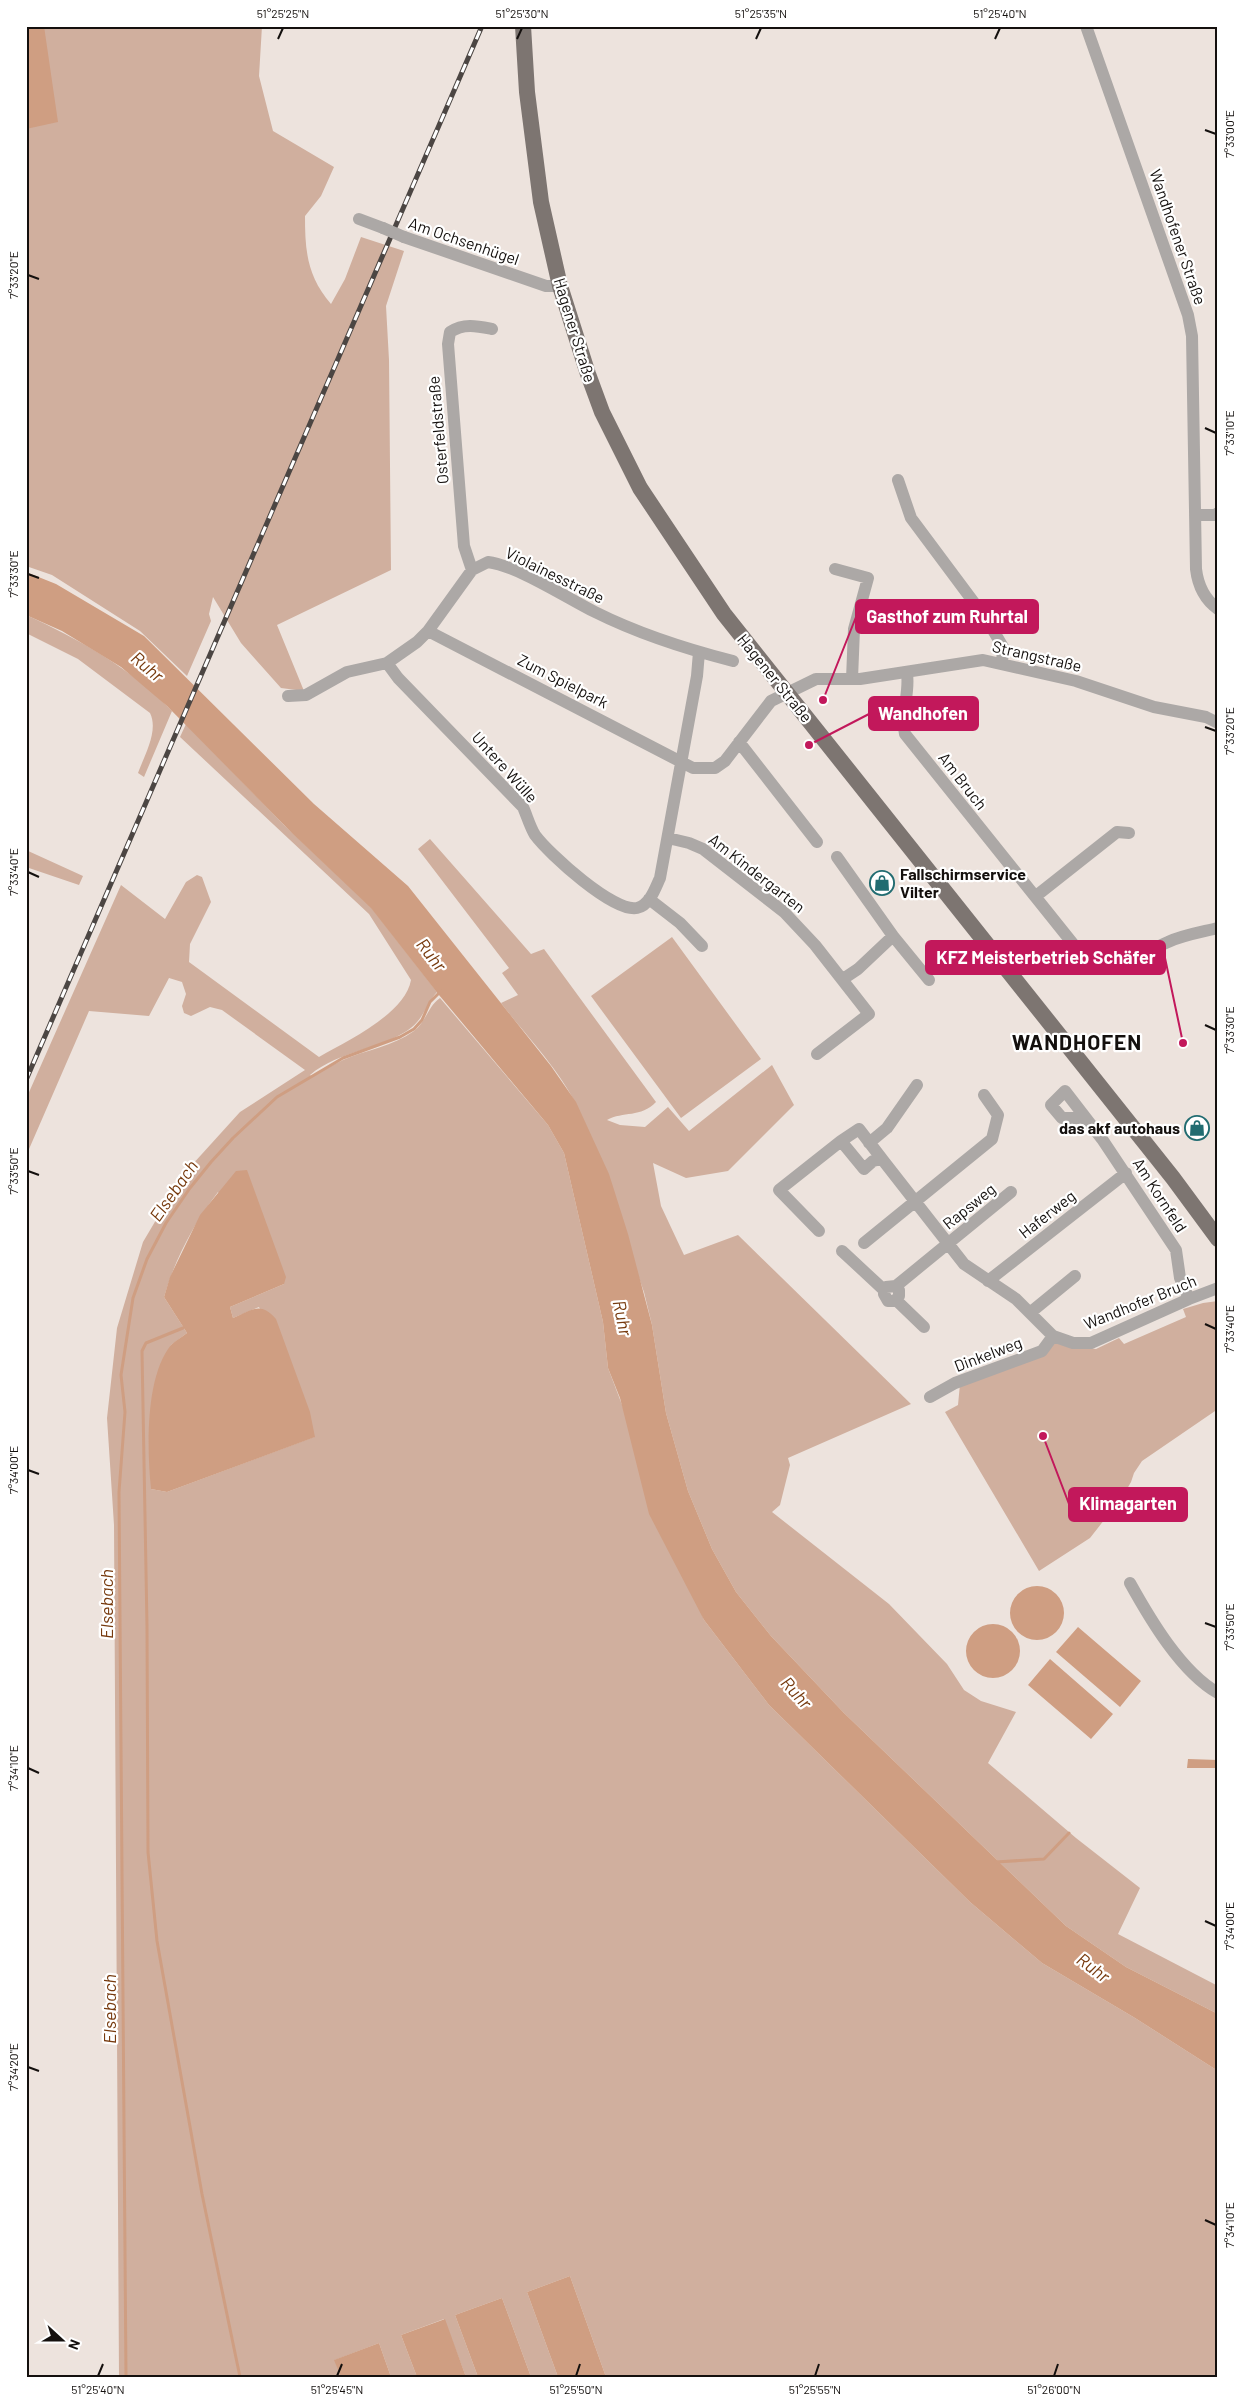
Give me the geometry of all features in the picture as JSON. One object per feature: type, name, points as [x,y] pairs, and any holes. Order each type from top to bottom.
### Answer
[{"type":"main road","name":"Hagener Straße","points":[[523,26],[527,92],[541,202],[560,286],[602,412],[640,488],[709,595],[1173,1178],[1218,1239]]},
{"type":"street","name":"Wandhofener Straße","points":[[1086,26],[1188,315],[1192,336],[1198,583],[1205,596],[1218,609]]},
{"type":"street","name":"Am Ochsenhügel","points":[[359,219],[404,237],[546,286],[560,286]]},
{"type":"street","name":"Osterfeldstraße","points":[[472,570],[464,546],[448,344],[450,332],[457,327],[472,325],[492,329]]},
{"type":"street","points":[[898,480],[911,518],[987,620],[1003,647],[1002,664]]},
{"type":"street","points":[[1195,515],[1215,515],[1218,513]]},
{"type":"street","name":"Violainesstraße","points":[[472,570],[484,562],[494,563],[598,614],[700,652],[733,661]]},
{"type":"street","points":[[835,569],[868,578],[854,629],[852,679]]},
{"type":"street","points":[[288,696],[306,695],[347,672],[388,663],[417,642],[428,631],[472,570]]},
{"type":"street","name":"Zum Spielpark","points":[[428,631],[682,761]]},
{"type":"street","points":[[700,652],[698,676],[660,878],[649,899],[680,923],[702,946]]},
{"type":"street","name":"Strangstraße","points":[[787,692],[816,679],[852,679],[907,673],[983,660],[1076,681],[1154,706],[1206,717],[1218,723]]},
{"type":"street","name":"Untere Wülle","points":[[388,663],[398,678],[523,807],[534,834],[546,848],[598,893],[619,906],[637,908],[649,899]]},
{"type":"street","name":"Am Bruch","points":[[907,673],[909,689],[902,718],[905,734],[1082,955],[1094,962],[1114,967],[1128,964],[1169,941],[1218,928]]},
{"type":"street","points":[[682,761],[693,768],[715,768],[725,761],[771,701],[787,692]]},
{"type":"street","points":[[738,742],[817,842]]},
{"type":"street","points":[[1036,896],[1117,832],[1129,833]]},
{"type":"street","name":"Am Kindergarten","points":[[668,838],[689,842],[703,849],[784,912],[815,945],[869,1014],[817,1054]]},
{"type":"street","points":[[837,857],[893,936],[929,980]]},
{"type":"street","points":[[843,979],[858,969],[893,936]]},
{"type":"street","points":[[869,1144],[887,1128],[917,1085]]},
{"type":"street","points":[[864,1243],[992,1139],[998,1115],[984,1096]]},
{"type":"street","name":"Am Kornfeld","points":[[1085,1118],[1126,1173],[1176,1250],[1180,1278],[1189,1299]]},
{"type":"street","points":[[819,1231],[779,1190],[859,1129],[947,1245],[964,1264],[1016,1299],[1054,1336]]},
{"type":"street","points":[[841,1141],[864,1169],[873,1161],[882,1159]]},
{"type":"street","name":"Haferweg","points":[[988,1281],[1126,1173]]},
{"type":"street","name":"Rapsweg","points":[[890,1288],[947,1245],[1011,1192]]},
{"type":"street","points":[[842,1251],[890,1288],[886,1299],[890,1301],[896,1300],[924,1327]]},
{"type":"street","points":[[1031,1312],[1075,1276]]},
{"type":"street","name":"Wandhofer Bruch","points":[[1054,1336],[1073,1343],[1091,1342],[1218,1288]]},
{"type":"street","name":"Dinkelweg","points":[[930,1398],[955,1383],[1042,1351],[1054,1336]]},
{"type":"street","points":[[1130,1583],[1149,1617],[1170,1647],[1207,1685],[1218,1693]]},
{"type":"shaded area","points":[[26,26],[262,26],[259,76],[273,131],[334,167],[321,196],[305,216],[309,263],[323,294],[331,304],[345,279],[361,237],[404,251],[386,306],[389,360],[391,570],[277,625],[304,691],[281,688],[241,643],[213,597],[209,614],[211,621],[187,676],[140,631],[52,575],[26,566]]},
{"type":"shaded area","points":[[26,615],[66,634],[104,656],[140,682],[172,711],[144,777],[138,773],[152,735],[153,728],[150,713],[78,659],[26,633]]},
{"type":"shaded area","points":[[186,724],[284,825],[371,907],[437,992],[412,1027],[389,1040],[334,1060],[310,1075],[312,1077],[352,1056],[406,1036],[418,1027],[440,998],[548,1125],[564,1153],[603,1322],[608,1368],[704,1620],[769,1705],[970,1902],[1042,1963],[1135,2018],[1218,2071],[1218,2377],[606,2377],[570,2276],[527,2292],[558,2377],[531,2377],[502,2298],[455,2315],[478,2377],[466,2377],[444,2319],[401,2335],[417,2377],[391,2377],[379,2343],[335,2360],[341,2377],[119,2377],[114,1525],[107,1418],[117,1328],[143,1242],[182,1176],[240,1112],[305,1070],[222,1010],[210,1007],[191,1016],[184,1013],[182,1006],[186,994],[182,982],[169,978],[149,1016],[89,1011],[26,1156],[26,1099],[121,885],[165,919],[186,882],[197,875],[202,877],[211,902],[190,944],[189,962],[319,1057],[359,1035],[387,1015],[398,1004],[411,980],[369,914],[180,737]],"holes":[[[218,1192],[284,1284],[230,1307],[233,1318],[259,1307],[314,1437],[167,1492],[151,1489],[150,1420],[171,1345],[187,1333],[164,1297],[186,1242]]]},
{"type":"shaded area","points":[[430,839],[531,954],[544,949],[656,1102],[644,1110],[607,1120],[620,1125],[645,1127],[668,1107],[689,1131],[772,1065],[794,1105],[728,1171],[686,1178],[653,1163],[661,1206],[684,1255],[738,1235],[911,1404],[788,1458],[790,1465],[780,1505],[772,1512],[889,1604],[947,1664],[964,1690],[981,1701],[1016,1712],[988,1763],[1076,1838],[1140,1888],[1118,1934],[1218,1986],[1218,2014],[1126,1967],[1066,1926],[844,1713],[771,1636],[736,1592],[712,1549],[688,1491],[666,1413],[652,1325],[644,1292],[580,1113],[555,1070],[501,1003],[518,995],[502,973],[509,968],[418,849]]},
{"type":"shaded area","points":[[26,850],[83,876],[79,885],[26,867]]},
{"type":"shaded area","points":[[672,937],[761,1059],[681,1118],[591,996]]},
{"type":"shaded area","points":[[1218,1301],[1218,1409],[1142,1461],[1123,1496],[1090,1538],[1039,1571],[945,1412],[958,1405],[960,1384],[1055,1343],[1096,1349],[1119,1338],[1124,1344],[1186,1317],[1183,1309]]},
{"type":"water","points":[[26,26],[44,26],[58,122],[26,129]]},
{"type":"water","name":"Ruhr","points":[[26,572],[56,584],[144,636],[314,804],[408,886],[551,1066],[576,1102],[609,1174],[628,1234],[652,1325],[666,1413],[688,1491],[712,1549],[736,1592],[771,1636],[844,1713],[1066,1926],[1126,1967],[1218,2014],[1218,2071],[1135,2018],[1042,1963],[970,1902],[769,1705],[704,1620],[649,1514],[620,1398],[608,1368],[603,1322],[564,1153],[548,1125],[439,995],[371,908],[293,834],[167,706],[121,667],[62,631],[26,615]]},
{"type":"water","points":[[247,1170],[286,1277],[284,1284],[230,1307],[233,1318],[251,1310],[260,1309],[270,1313],[276,1319],[310,1412],[315,1437],[167,1492],[151,1489],[149,1434],[152,1394],[156,1375],[171,1345],[187,1333],[164,1297],[170,1277],[200,1215],[236,1171]]},
{"type":"water","points":[[1032,1586],[1042,1586],[1052,1590],[1060,1598],[1064,1613],[1060,1628],[1052,1636],[1042,1640],[1032,1640],[1022,1636],[1014,1628],[1010,1618],[1010,1608],[1014,1598],[1022,1590]]},
{"type":"water","points":[[988,1624],[998,1624],[1008,1628],[1016,1636],[1020,1651],[1016,1666],[1008,1674],[998,1678],[988,1678],[978,1674],[970,1666],[966,1656],[966,1646],[970,1636],[978,1628]]},
{"type":"water","points":[[1078,1627],[1141,1681],[1120,1707],[1056,1652]]},
{"type":"water","points":[[1050,1659],[1113,1714],[1091,1739],[1028,1685]]},
{"type":"water","points":[[1188,1759],[1218,1760],[1218,1768],[1187,1768]]},
{"type":"water","points":[[570,2276],[606,2377],[558,2377],[527,2292]]},
{"type":"water","points":[[502,2298],[531,2377],[478,2377],[455,2315]]},
{"type":"water","points":[[445,2319],[466,2377],[417,2377],[401,2335]]},
{"type":"water","points":[[379,2343],[391,2377],[341,2377],[334,2360]]},
{"type":"waterway","name":"Elsebach","points":[[126,2377],[119,1492],[125,1412],[121,1375],[133,1298],[147,1259],[166,1223],[190,1188],[233,1138],[277,1097],[343,1058],[400,1037],[414,1029],[422,1020],[430,1002],[441,991]]},
{"type":"waterway","points":[[183,1328],[146,1343],[142,1351],[147,1626],[148,1852],[157,1941],[202,2194],[240,2377]]},
{"type":"waterway","points":[[996,1862],[1044,1859],[1069,1833]]},
{"type":"railway","points":[[26,1080],[482,26]]},
{"type":"place","name":"Gasthof zum Ruhrtal","points":[[823,700]]},
{"type":"place","name":"Wandhofen","points":[[809,745]]},
{"type":"place","name":"Fallschirmservice Vilter","points":[[882,883]]},
{"type":"place","name":"KFZ Meisterbetrieb Schäfer","points":[[1183,1043]]},
{"type":"place","name":"das akf autohaus","points":[[1197,1128]]},
{"type":"place","name":"Klimagarten","points":[[1043,1436]]},
{"type":"district","name":"WANDHOFEN","points":[[1077,1043]]}]
